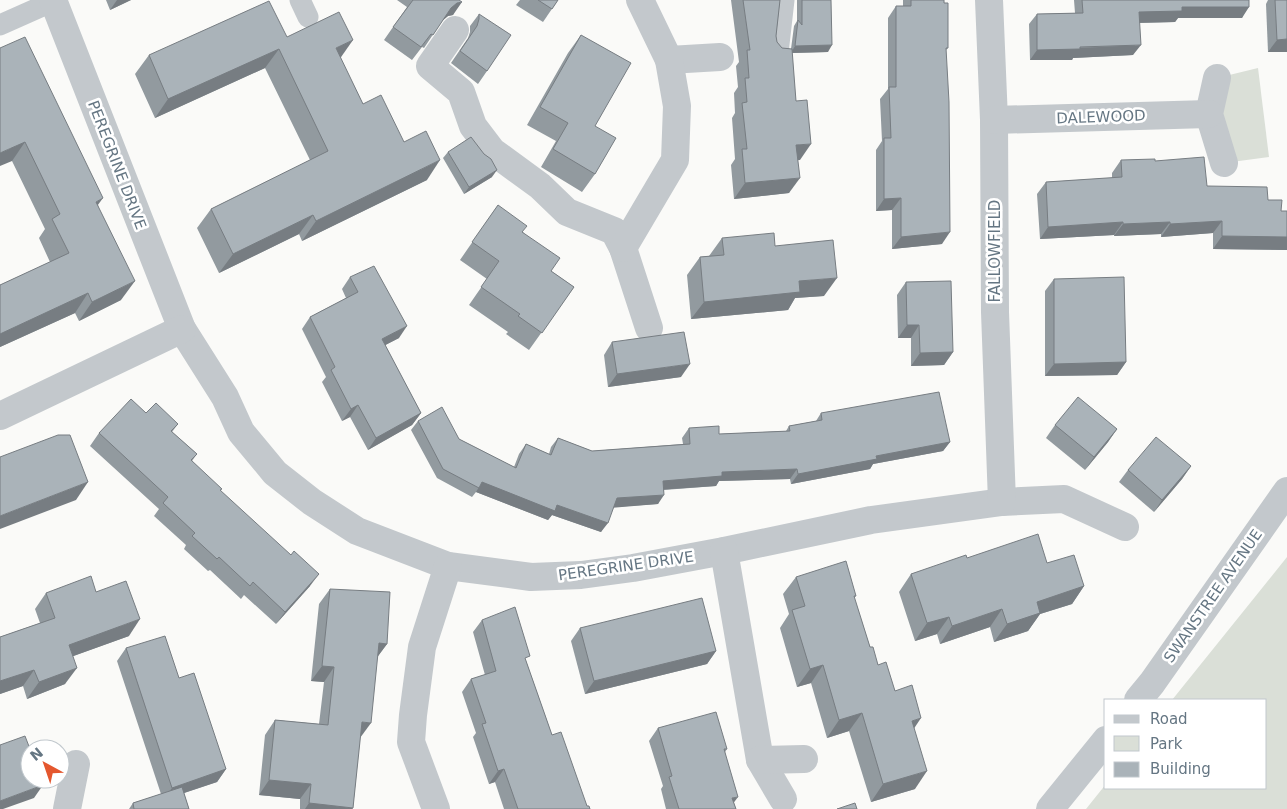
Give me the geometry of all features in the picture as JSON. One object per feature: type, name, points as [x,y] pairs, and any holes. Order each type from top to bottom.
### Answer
[{"type":"street","name":"PEREGRINE DRIVE","points":[[53,0],[182,329],[225,397],[241,432],[276,473],[312,502],[357,531],[448,566],[531,577],[581,575],[724,551],[871,520],[1002,502],[1064,499],[1125,527]]},
{"type":"street","points":[[623,248],[675,160],[677,106],[669,60],[640,0]]},
{"type":"street","name":"FALLOWFIELD","points":[[989,0],[994,120],[995,312],[1002,502]]},
{"type":"street","points":[[454,30],[430,66],[461,92],[473,126],[492,151],[540,186],[567,212],[614,231],[623,248],[649,328]]},
{"type":"street","points":[[669,60],[720,57]]},
{"type":"street","points":[[1217,78],[1209,114],[1224,163]]},
{"type":"street","name":"DALEWOOD","points":[[994,120],[1209,114]]},
{"type":"street","points":[[0,416],[182,329]]},
{"type":"street","name":"SWANSTREE AVENUE","points":[[1139,699],[1287,491]]},
{"type":"street","points":[[724,551],[760,760],[783,800]]},
{"type":"street","points":[[436,809],[411,742],[422,647],[448,566]]},
{"type":"street","points":[[1050,809],[1104,742]]},
{"type":"street","points":[[760,760],[804,759]]},
{"type":"street","points":[[67,809],[76,764]]},
{"type":"lane","points":[[0,25],[53,0]]},
{"type":"lane","points":[[778,53],[784,0]]},
{"type":"green space","points":[[1258,68],[1269,157],[1224,163],[1217,78]]},
{"type":"green space","points":[[1287,557],[1287,809],[1086,809],[1104,786],[1104,789],[1267,789],[1267,699],[1173,699]]},
{"type":"building","points":[[413,0],[459,0],[462,2],[457,3],[451,8],[433,35],[431,34],[421,47],[393,27]]},
{"type":"building","points":[[538,0],[558,0],[552,9]]},
{"type":"building","points":[[743,0],[780,0],[777,42],[782,48],[792,49],[796,101],[807,100],[811,144],[796,145],[800,178],[745,183],[742,149],[747,149],[742,103],[747,102],[745,78],[749,78],[747,50],[750,50]]},
{"type":"building","points":[[802,0],[831,0],[832,45],[795,46],[798,20],[802,25]]},
{"type":"building","points":[[911,0],[944,0],[944,3],[948,3],[948,48],[946,48],[949,102],[950,232],[901,237],[901,198],[884,199],[884,138],[891,138],[889,87],[896,87],[896,6],[911,6]]},
{"type":"building","points":[[1082,0],[1249,0],[1249,7],[1182,7],[1182,11],[1139,12],[1141,45],[1037,50],[1037,14],[1083,13]]},
{"type":"building","points":[[1275,0],[1287,0],[1287,39],[1277,40]]},
{"type":"building","points":[[269,1],[287,37],[339,12],[353,40],[336,48],[363,104],[381,95],[404,142],[426,131],[440,160],[316,221],[313,215],[233,254],[211,209],[328,151],[279,49],[168,99],[149,55]]},
{"type":"building","points":[[479,14],[511,35],[487,71],[460,51],[477,26]]},
{"type":"building","points":[[581,35],[631,63],[595,126],[616,138],[595,174],[553,149],[568,123],[540,107]]},
{"type":"building","points":[[25,37],[103,198],[96,202],[135,281],[92,302],[88,293],[0,334],[0,285],[69,253],[52,219],[60,214],[25,142],[0,153],[0,48]]},
{"type":"building","points":[[471,137],[484,154],[491,159],[497,170],[469,187],[448,152]]},
{"type":"building","points":[[1204,157],[1207,186],[1267,187],[1268,200],[1282,200],[1281,211],[1287,211],[1287,237],[1222,236],[1222,221],[1170,224],[1170,222],[1123,224],[1123,222],[1048,227],[1046,182],[1122,177],[1121,160],[1155,159],[1155,161]]},
{"type":"building","points":[[498,205],[527,226],[522,232],[560,258],[551,271],[574,287],[542,333],[518,316],[520,314],[481,287],[499,261],[472,242]]},
{"type":"building","points":[[774,233],[775,246],[833,240],[837,278],[799,281],[800,292],[704,302],[700,257],[724,255],[722,238]]},
{"type":"building","points":[[374,266],[407,326],[382,339],[421,413],[376,438],[358,405],[351,409],[331,370],[335,367],[310,317],[358,292],[350,277]]},
{"type":"building","points":[[1124,277],[1126,362],[1054,364],[1054,279]]},
{"type":"building","points":[[951,281],[953,352],[920,353],[919,325],[907,325],[906,282]]},
{"type":"building","points":[[684,332],[690,364],[617,374],[612,342]]},
{"type":"building","points":[[939,392],[950,442],[876,456],[877,459],[798,474],[797,469],[722,472],[722,476],[663,481],[664,495],[617,498],[608,523],[557,505],[555,511],[482,482],[479,488],[443,469],[418,421],[442,407],[459,439],[516,468],[526,444],[551,455],[558,438],[592,451],[690,444],[689,428],[719,426],[719,434],[790,431],[789,426],[822,420],[821,413]]},
{"type":"building","points":[[1078,397],[1117,429],[1094,457],[1055,425]]},
{"type":"building","points":[[131,399],[146,413],[156,403],[178,424],[171,431],[197,454],[191,460],[222,489],[220,490],[291,555],[294,551],[319,574],[285,612],[253,582],[250,586],[219,557],[217,559],[192,536],[195,533],[163,503],[168,497],[99,433]]},
{"type":"building","points":[[58,435],[70,435],[88,482],[0,516],[0,457]]},
{"type":"building","points":[[1156,437],[1191,466],[1162,500],[1128,470]]},
{"type":"building","points":[[1038,534],[1047,563],[1074,555],[1084,586],[1037,602],[1040,613],[1007,624],[1002,609],[952,626],[949,617],[927,623],[911,574],[966,555],[967,558]]},
{"type":"building","points":[[846,561],[856,596],[854,596],[870,647],[873,647],[878,665],[886,662],[895,691],[912,685],[921,718],[912,721],[927,771],[883,784],[862,713],[839,720],[823,665],[810,669],[792,610],[805,606],[796,577]]},
{"type":"building","points":[[91,576],[96,592],[126,581],[140,619],[69,645],[77,668],[39,682],[34,670],[0,681],[0,637],[55,618],[46,593]]},
{"type":"building","points":[[330,589],[390,592],[387,644],[379,643],[371,723],[362,722],[353,808],[309,803],[311,784],[269,780],[275,720],[328,725],[334,667],[322,666]]},
{"type":"building","points":[[702,598],[716,651],[594,681],[580,628]]},
{"type":"building","points":[[515,607],[530,656],[525,658],[552,735],[561,732],[587,806],[590,809],[518,809],[504,769],[498,771],[482,724],[486,723],[471,679],[496,671],[482,620]]},
{"type":"building","points":[[165,636],[179,678],[194,673],[226,769],[172,788],[126,648]]},
{"type":"building","points":[[716,712],[727,749],[724,749],[738,797],[732,798],[736,809],[679,809],[669,777],[672,776],[658,728]]},
{"type":"building","points":[[25,736],[26,739],[20,739],[20,789],[32,789],[0,801],[0,745]]},
{"type":"building","points":[[182,787],[189,809],[134,809],[133,803]]},
{"type":"building","points":[[855,803],[857,809],[837,809]]}]
